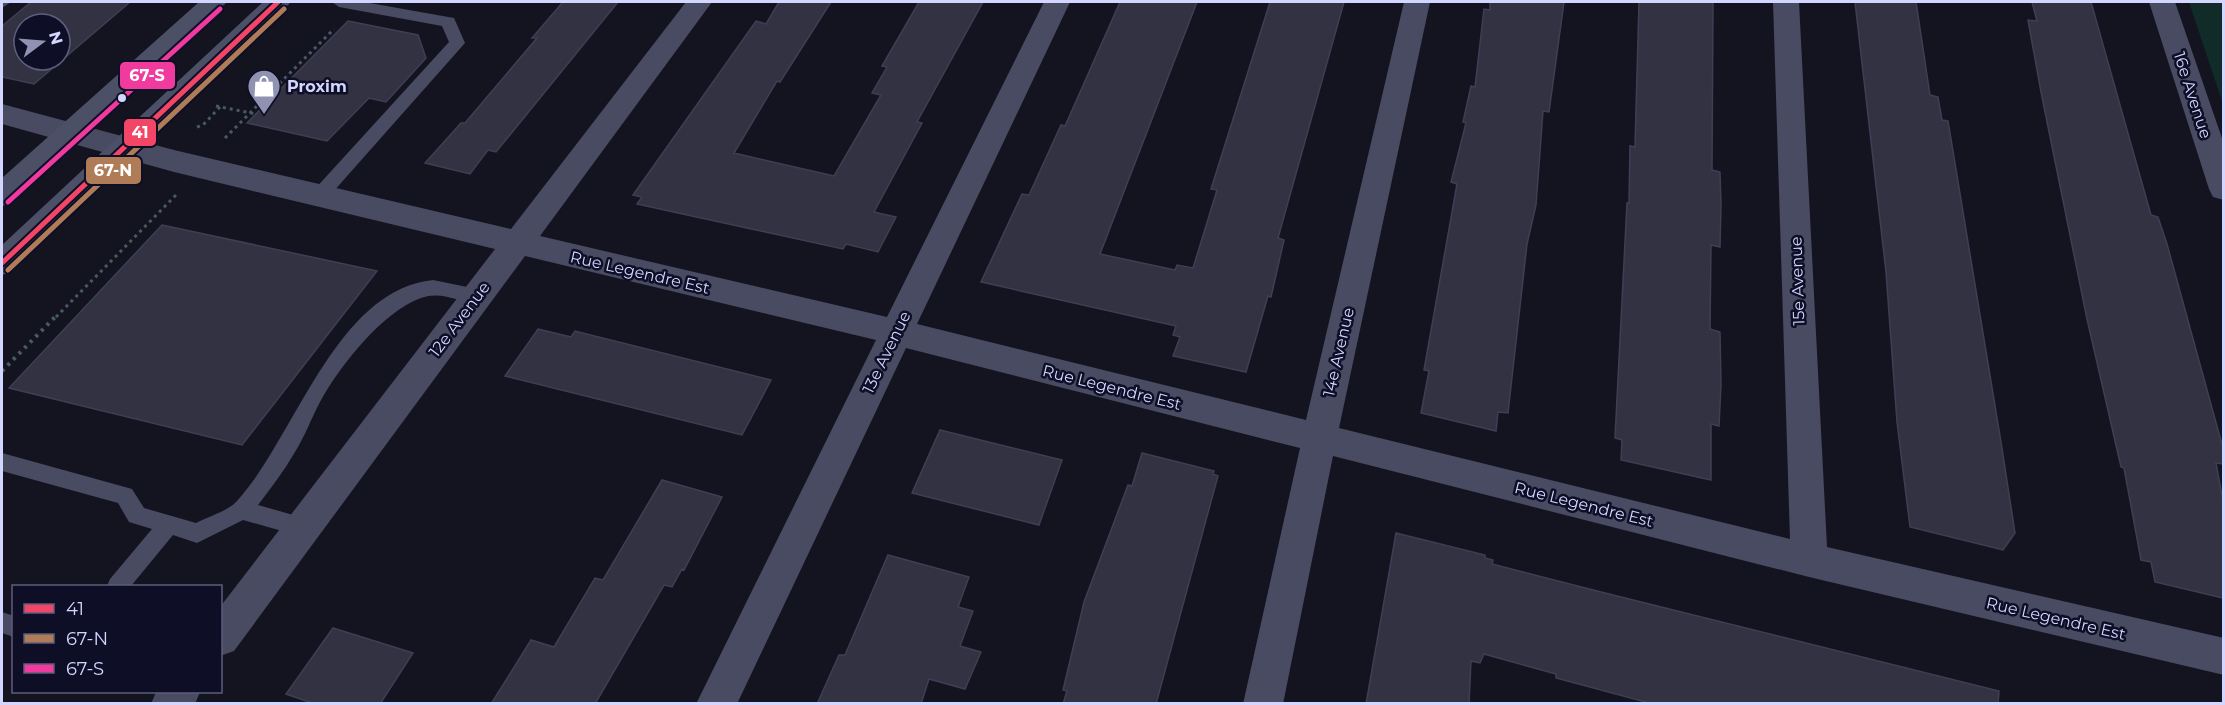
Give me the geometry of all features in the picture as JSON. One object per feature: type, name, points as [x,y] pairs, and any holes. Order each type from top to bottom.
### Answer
[{"type":"main road","points":[[2,195],[214,2]]},
{"type":"main road","points":[[2,263],[278,2]]},
{"type":"street","name":"12e Avenue","points":[[222,635],[699,2]]},
{"type":"street","name":"13e Avenue","points":[[716,704],[1057,2]]},
{"type":"street","name":"14e Avenue","points":[[1263,704],[1319,439],[1418,2]]},
{"type":"street","name":"15e Avenue","points":[[1786,2],[1809,560]]},
{"type":"street","name":"16e Avenue","points":[[2162,2],[2223,189]]},
{"type":"street","name":"Rue Legendre Est","points":[[2,114],[319,196],[895,332],[1809,560],[2223,657]]},
{"type":"lane","points":[[319,196],[457,43],[448,22],[339,2]]},
{"type":"lane","points":[[2,462],[125,496],[137,515],[197,533],[242,510],[285,450],[309,404],[331,370],[349,346],[387,308],[401,298],[427,288],[445,288],[477,296]]},
{"type":"lane","points":[[242,510],[303,527]]},
{"type":"lane","points":[[119,585],[169,524]]},
{"type":"path","points":[[219,145],[342,22]]},
{"type":"path","points":[[212,105],[256,114]]},
{"type":"path","points":[[2,371],[181,190]]},
{"type":"green space","points":[[2189,2],[2223,2],[2223,104]]},
{"type":"building","points":[[31,2],[130,2],[72,52],[72,12],[19,12]]},
{"type":"building","points":[[563,2],[618,2],[496,152],[488,150],[470,174],[425,163],[461,123],[465,123],[537,38],[532,38]]},
{"type":"building","points":[[779,2],[831,2],[780,82],[777,81],[734,153],[834,176],[881,95],[872,93],[887,67],[882,66],[919,2],[983,2],[917,122],[922,123],[874,212],[896,217],[878,252],[846,244],[843,249],[637,204],[642,197],[633,195],[756,21],[766,24]]},
{"type":"building","points":[[1120,2],[1197,2],[1100,254],[1175,270],[1177,265],[1193,268],[1217,190],[1211,189],[1270,2],[1344,2],[1278,238],[1284,240],[1271,297],[1268,296],[1246,372],[1173,356],[1180,337],[1173,335],[1176,326],[981,282],[1022,194],[1029,195],[1061,125],[1065,126]]},
{"type":"building","points":[[1490,2],[1564,2],[1549,112],[1543,111],[1536,205],[1527,244],[1508,413],[1498,412],[1496,431],[1421,413],[1429,371],[1424,370],[1457,184],[1451,182],[1466,123],[1463,122],[1471,86],[1475,87],[1484,9],[1490,10]]},
{"type":"building","points":[[1639,2],[1713,2],[1712,170],[1720,172],[1721,206],[1720,247],[1711,245],[1710,329],[1720,332],[1721,385],[1719,426],[1711,424],[1711,480],[1621,460],[1622,440],[1615,438],[1627,203],[1629,203],[1630,146],[1635,147]]},
{"type":"building","points":[[1855,2],[1916,2],[1930,95],[1938,97],[1942,120],[1948,121],[2001,442],[2015,533],[2003,550],[1910,527],[1897,422],[1886,272]]},
{"type":"building","points":[[2032,2],[2091,2],[2151,215],[2158,217],[2167,244],[2223,448],[2223,464],[2216,463],[2223,501],[2223,598],[2155,582],[2151,562],[2141,560],[2124,468],[2121,467],[2087,319],[2041,92],[2028,20],[2037,21]]},
{"type":"building","points":[[12,18],[12,72],[48,72],[34,84],[2,77],[2,26]]},
{"type":"building","points":[[348,21],[418,35],[426,58],[386,102],[369,98],[327,141],[247,123]]},
{"type":"building","points":[[162,225],[377,271],[242,445],[9,388]]},
{"type":"building","points":[[538,329],[571,337],[575,331],[771,380],[742,435],[505,376]]},
{"type":"building","points":[[940,430],[1062,460],[1039,525],[912,493]]},
{"type":"building","points":[[1142,453],[1214,471],[1213,474],[1218,476],[1156,704],[1063,704],[1067,691],[1063,690],[1084,602],[1128,485],[1132,486]]},
{"type":"building","points":[[662,480],[722,497],[684,570],[682,569],[672,587],[664,585],[595,704],[491,704],[531,640],[554,647],[595,578],[603,580]]},
{"type":"building","points":[[1396,533],[1485,555],[1485,558],[1493,560],[1492,564],[1999,691],[1998,704],[1653,704],[1556,678],[1556,674],[1484,654],[1480,663],[1471,661],[1469,704],[1366,704]]},
{"type":"building","points":[[888,555],[969,577],[958,607],[973,611],[960,646],[981,652],[965,689],[929,679],[921,704],[817,704],[839,655],[845,655]]},
{"type":"building","points":[[333,628],[413,653],[380,704],[315,704],[286,694]]},
{"type":"transit line","name":"41","points":[[2,263],[278,2]]},
{"type":"transit line","name":"67-S","points":[[8,202],[220,9]]},
{"type":"transit line","name":"67-N","points":[[8,270],[284,9]]},
{"type":"place","name":"Proxim","points":[[264,115]]}]
